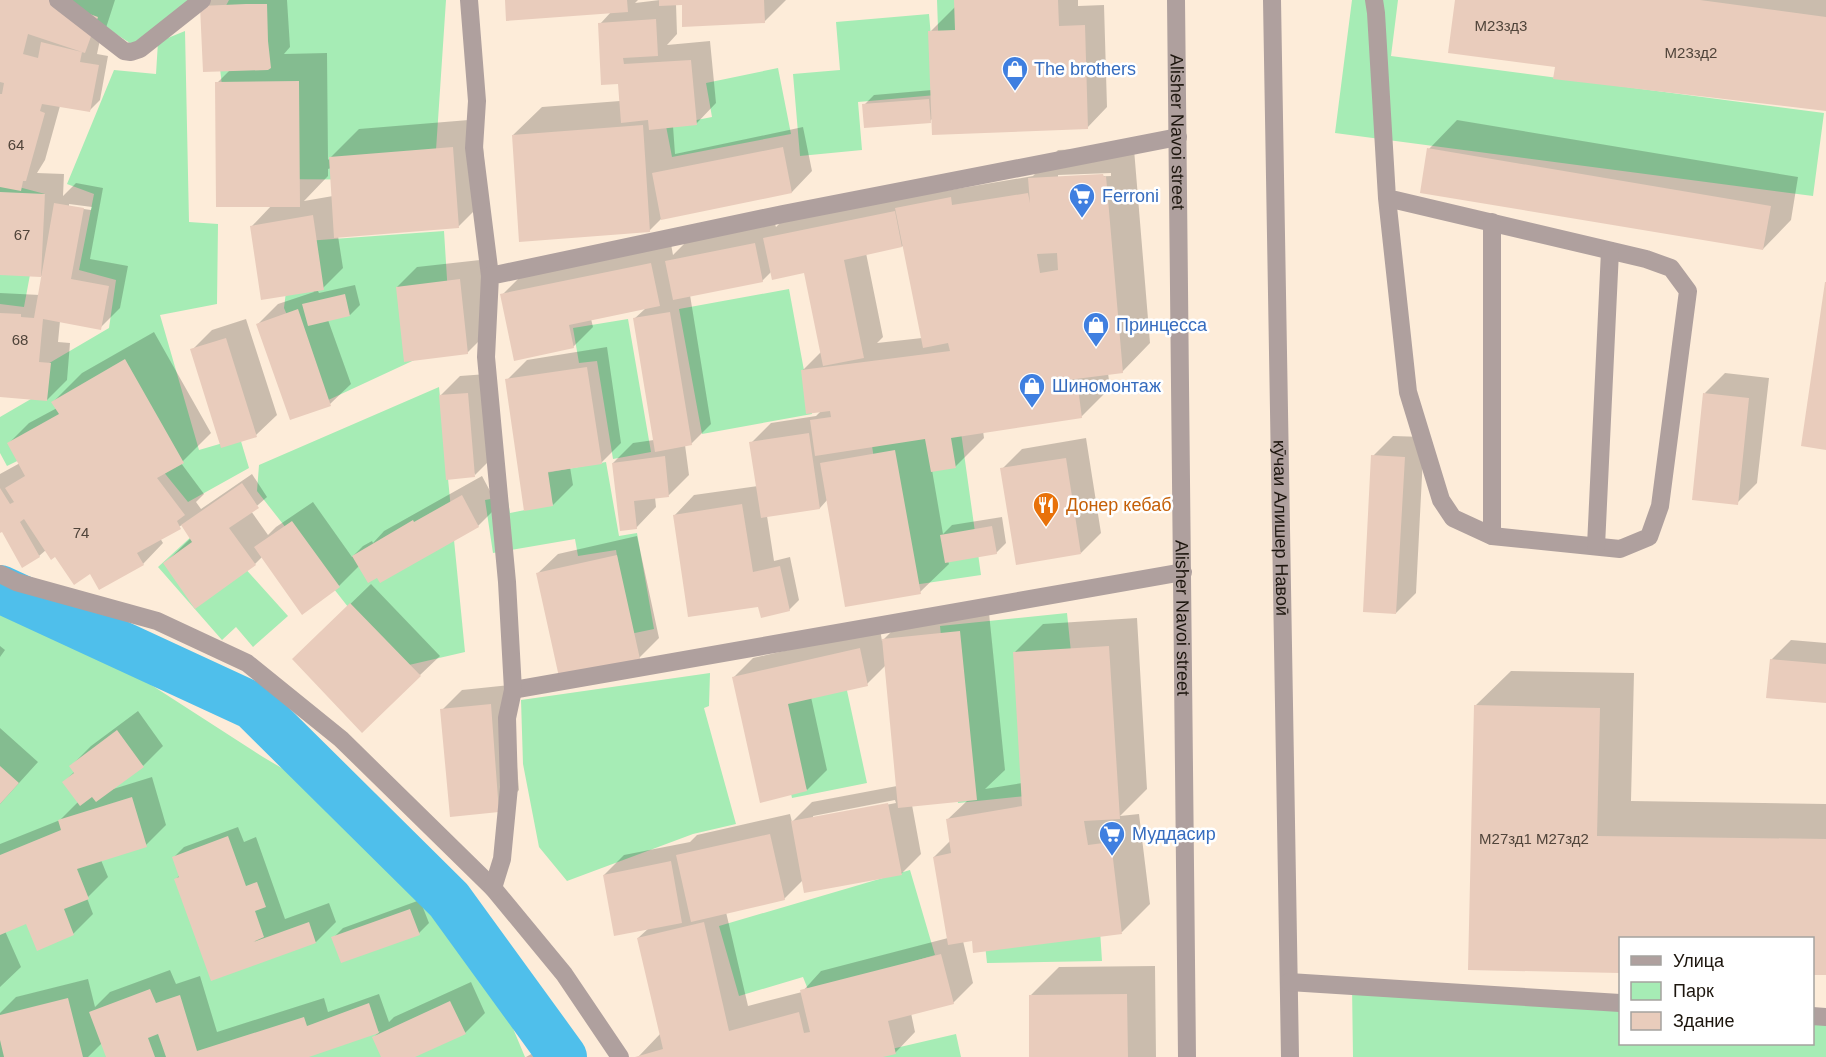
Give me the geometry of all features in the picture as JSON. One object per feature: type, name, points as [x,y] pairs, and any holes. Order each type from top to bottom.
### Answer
[{"type":"street","points":[[58,0],[124,51],[131,52],[140,49],[202,0]]},
{"type":"street","points":[[469,0],[477,101],[474,148],[490,276],[486,357],[507,582],[513,690],[507,718],[509,787],[502,859],[493,888]]},
{"type":"street","name":"Alisher Navoi street","points":[[1176,0],[1187,1057]]},
{"type":"street","name":"кӯчаи Алишер Навоӣ","points":[[1272,0],[1290,1057]]},
{"type":"street","points":[[1374,0],[1387,198],[1408,392],[1441,500],[1454,518],[1492,536],[1620,549],[1649,537],[1660,507],[1688,291],[1671,267],[1610,250],[1387,198]]},
{"type":"street","points":[[490,276],[783,214],[1178,137]]},
{"type":"street","points":[[1492,222],[1492,536]]},
{"type":"street","points":[[1596,546],[1610,250]]},
{"type":"street","points":[[513,690],[1183,572]]},
{"type":"street","points":[[0,574],[16,582],[157,621],[247,663],[341,739],[493,888],[564,974],[620,1057]]},
{"type":"street","points":[[1289,981],[1619,1003]]},
{"type":"green space","points":[[63,0],[194,0],[133,45]]},
{"type":"green space","points":[[229,0],[446,0],[434,180],[233,179],[215,26]]},
{"type":"green space","points":[[937,0],[1005,0],[939,57]]},
{"type":"green space","points":[[1352,0],[1398,0],[1391,56],[1824,113],[1813,196],[1335,133]]},
{"type":"green space","points":[[929,14],[936,95],[858,102],[862,150],[800,156],[793,74],[840,70],[836,22]]},
{"type":"green space","points":[[185,31],[189,222],[218,224],[217,304],[160,315],[199,450],[240,438],[249,468],[188,502],[145,449],[54,443],[7,466],[0,453],[0,417],[43,392],[34,372],[109,328],[116,280],[79,270],[94,194],[67,184],[114,70],[156,74],[158,42]]},
{"type":"green space","points":[[778,68],[791,134],[672,157],[666,126],[712,117],[706,83]]},
{"type":"green space","points":[[0,182],[45,194],[24,307],[0,304]]},
{"type":"green space","points":[[444,231],[451,343],[324,402],[284,308],[292,242]]},
{"type":"green space","points":[[789,289],[812,414],[702,434],[679,309]]},
{"type":"green space","points":[[628,319],[651,452],[613,459],[597,361],[579,363],[573,328]]},
{"type":"green space","points":[[439,387],[465,652],[396,668],[257,491],[259,465]]},
{"type":"green space","points":[[960,425],[981,575],[893,588],[871,439]]},
{"type":"green space","points":[[606,462],[619,536],[637,533],[654,629],[630,634],[616,550],[578,556],[575,539],[493,553],[485,500],[507,496],[510,513],[545,506],[540,474]]},
{"type":"green space","points":[[205,524],[288,616],[253,647],[236,627],[222,640],[158,567]]},
{"type":"green space","points":[[1067,613],[1085,790],[958,803],[940,626]]},
{"type":"green space","points":[[0,614],[142,679],[263,757],[444,864],[525,1057],[0,1057]]},
{"type":"green space","points":[[710,673],[709,706],[704,708],[736,824],[693,834],[567,881],[539,847],[523,764],[521,700]]},
{"type":"green space","points":[[846,686],[867,783],[792,798],[771,702]]},
{"type":"green space","points":[[910,870],[935,955],[809,992],[803,977],[739,996],[719,926]]},
{"type":"green space","points":[[1098,899],[1102,961],[987,963],[982,917]]},
{"type":"green space","points":[[1352,985],[1619,998],[1619,1045],[1814,1045],[1814,1008],[1826,1009],[1826,1057],[1353,1057]]},
{"type":"green space","points":[[956,1034],[961,1057],[857,1057]]},
{"type":"building","points":[[0,0],[50,0],[98,17],[85,53],[82,52],[80,62],[99,65],[90,112],[42,104],[40,111],[45,113],[26,181],[23,181],[21,191],[0,187],[0,94],[2,94],[4,83],[0,82]],"holes":[[[28,34],[82,52],[41,42],[38,58],[23,54]]]},
{"type":"building","points":[[505,0],[627,0],[628,12],[506,21]]},
{"type":"building","points":[[659,0],[764,0],[765,23],[682,27],[682,5],[659,6]]},
{"type":"building","points":[[954,0],[1058,0],[1059,26],[1085,25],[1088,129],[932,135],[928,31],[955,30]]},
{"type":"building","points":[[1455,0],[1700,0],[1826,17],[1826,111],[1553,79],[1555,67],[1448,53]]},
{"type":"building","points":[[267,4],[271,68],[268,70],[203,72],[200,6]]},
{"type":"building","points":[[656,19],[658,56],[623,58],[624,64],[691,60],[697,125],[649,130],[648,120],[621,123],[618,84],[601,85],[598,23]]},
{"type":"building","points":[[299,81],[300,207],[216,207],[215,82]]},
{"type":"building","points":[[929,99],[931,123],[864,128],[862,104]]},
{"type":"building","points":[[643,125],[650,232],[519,242],[512,135]]},
{"type":"building","points":[[453,147],[459,228],[334,238],[329,157]]},
{"type":"building","points":[[783,147],[792,193],[661,220],[652,173]]},
{"type":"building","points":[[1427,148],[1771,206],[1763,250],[1420,193]]},
{"type":"building","points":[[1103,174],[1104,177],[1106,176],[1123,373],[1060,381],[1077,380],[1082,418],[951,438],[956,468],[931,472],[925,439],[815,456],[810,420],[831,417],[830,411],[806,414],[801,370],[950,351],[948,343],[923,348],[895,208],[951,197],[952,205],[1028,193],[1030,203],[1028,178]],"holes":[[[1057,253],[1058,270],[1040,273],[1037,254]]]},
{"type":"building","points":[[0,192],[45,194],[41,277],[0,275]]},
{"type":"building","points":[[54,203],[84,208],[71,279],[109,286],[101,330],[43,319],[39,362],[51,363],[47,401],[0,397],[0,313],[21,314],[21,317],[34,318]]},
{"type":"building","points":[[895,211],[902,247],[844,260],[864,358],[823,366],[804,273],[772,280],[763,238]]},
{"type":"building","points":[[313,215],[324,290],[261,300],[250,226]]},
{"type":"building","points":[[755,243],[763,282],[673,300],[665,261]]},
{"type":"building","points":[[651,263],[660,306],[569,325],[574,348],[514,361],[500,294]]},
{"type":"building","points":[[460,279],[468,354],[404,362],[396,287]]},
{"type":"building","points":[[1826,282],[1826,450],[1801,446]]},
{"type":"building","points":[[345,294],[350,316],[308,326],[302,304]]},
{"type":"building","points":[[298,309],[331,406],[290,420],[256,324]]},
{"type":"building","points":[[670,312],[692,445],[655,452],[633,318]]},
{"type":"building","points":[[226,338],[257,437],[221,448],[190,349]]},
{"type":"building","points":[[125,359],[184,463],[157,478],[185,515],[177,521],[181,529],[137,553],[144,565],[99,590],[90,574],[74,585],[55,557],[51,560],[24,519],[20,522],[40,557],[22,568],[2,532],[0,533],[0,488],[10,504],[14,502],[5,488],[25,476],[7,443],[59,414],[51,402]]},
{"type":"building","points":[[587,367],[602,464],[548,472],[553,506],[524,511],[505,379]]},
{"type":"building","points":[[468,393],[475,477],[446,480],[439,395]]},
{"type":"building","points":[[1703,393],[1749,398],[1738,505],[1692,500]]},
{"type":"building","points":[[809,433],[820,509],[761,518],[749,442]]},
{"type":"building","points":[[895,450],[921,594],[845,607],[820,463]]},
{"type":"building","points":[[1371,455],[1405,457],[1396,614],[1363,612]]},
{"type":"building","points":[[665,456],[669,497],[634,501],[637,529],[620,531],[612,463]]},
{"type":"building","points":[[1066,458],[1081,554],[1016,565],[1000,468]]},
{"type":"building","points":[[242,483],[259,508],[229,528],[256,565],[195,609],[163,563],[192,542],[181,525]]},
{"type":"building","points":[[462,495],[479,527],[380,583],[377,578],[368,583],[352,556],[413,520],[414,522]]},
{"type":"building","points":[[742,504],[753,572],[780,566],[790,611],[761,618],[758,607],[688,617],[673,515]]},
{"type":"building","points":[[292,521],[340,587],[302,615],[254,547]]},
{"type":"building","points":[[992,526],[997,554],[945,563],[940,535]]},
{"type":"building","points":[[617,555],[640,659],[559,677],[536,573]]},
{"type":"building","points":[[350,603],[421,676],[362,733],[292,659]]},
{"type":"building","points":[[960,631],[977,800],[898,808],[882,639]]},
{"type":"building","points":[[1109,646],[1120,819],[1084,821],[1088,845],[1111,842],[1122,934],[973,953],[972,941],[948,945],[933,857],[951,853],[946,819],[1022,806],[1013,652]]},
{"type":"building","points":[[860,648],[868,686],[788,704],[807,791],[760,803],[732,677]]},
{"type":"building","points":[[1770,659],[1826,664],[1826,703],[1766,698]]},
{"type":"building","points":[[491,704],[499,812],[450,817],[440,709]]},
{"type":"building","points":[[1474,705],[1600,708],[1597,836],[1826,839],[1826,975],[1814,975],[1814,937],[1619,937],[1619,973],[1468,970]]},
{"type":"building","points":[[117,730],[144,767],[96,802],[92,797],[80,806],[62,782],[74,773],[69,766]]},
{"type":"building","points":[[0,766],[19,783],[0,804]]},
{"type":"building","points":[[132,797],[147,847],[77,869],[89,899],[64,909],[74,935],[37,951],[26,924],[0,935],[0,855],[61,830],[58,820]]},
{"type":"building","points":[[888,803],[902,875],[804,893],[791,821]]},
{"type":"building","points":[[770,834],[785,900],[691,922],[676,855]]},
{"type":"building","points":[[228,836],[246,886],[257,882],[266,907],[255,911],[264,937],[253,942],[309,922],[316,943],[211,981],[174,879],[179,877],[172,857]]},
{"type":"building","points":[[671,861],[682,923],[614,936],[603,875]]},
{"type":"building","points":[[410,909],[420,935],[341,963],[331,937]]},
{"type":"building","points":[[704,922],[729,1031],[799,1012],[804,1033],[810,1032],[800,990],[941,954],[954,1004],[888,1021],[896,1054],[883,1057],[635,1057],[663,1049],[637,938]]},
{"type":"building","points":[[150,989],[156,1003],[180,995],[197,1051],[304,1017],[307,1026],[369,1003],[379,1033],[309,1057],[166,1057],[158,1034],[148,1038],[155,1057],[106,1057],[89,1012]]},
{"type":"building","points":[[1127,994],[1128,1057],[1029,1057],[1029,995]]},
{"type":"building","points":[[68,998],[83,1057],[4,1057],[0,1040],[0,1015]]},
{"type":"building","points":[[450,1001],[466,1034],[415,1057],[381,1057],[372,1037]]},
{"type":"waterway","points":[[0,589],[253,706],[449,900],[563,1057]]},
{"type":"place","name":"The brothers","points":[[1015,92]]},
{"type":"place","name":"Ferroni","points":[[1082,219]]},
{"type":"place","name":"Принцесса","points":[[1096,348]]},
{"type":"place","name":"Шиномонтаж","points":[[1032,409]]},
{"type":"place","name":"Донер кебаб","points":[[1046,528]]},
{"type":"place","name":"Муддасир","points":[[1112,857]]}]
